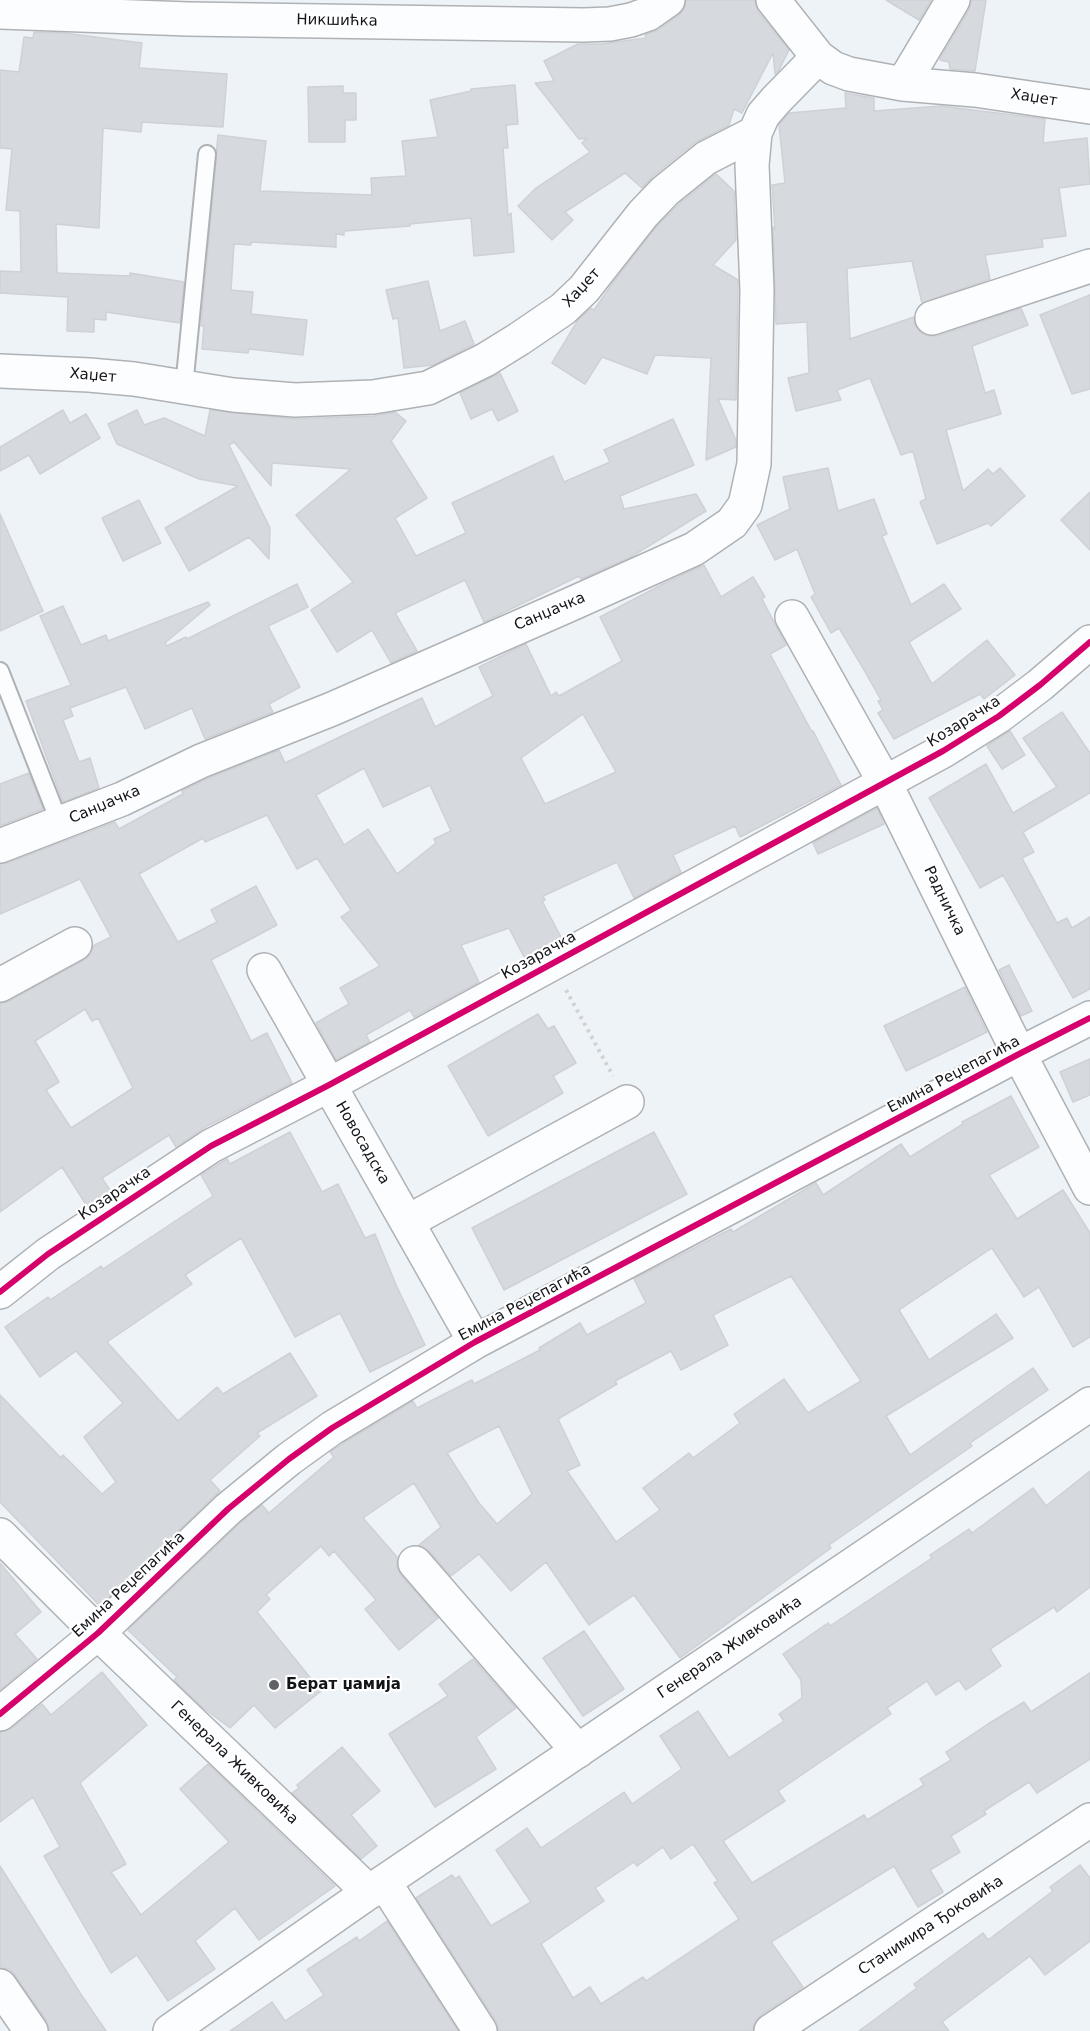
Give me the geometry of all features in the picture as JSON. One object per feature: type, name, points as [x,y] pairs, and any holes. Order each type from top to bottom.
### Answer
[{"type":"street","name":"Никшићка","points":[[0,12],[188,19],[584,25],[631,20],[648,14],[668,0]]},
{"type":"street","points":[[755,133],[763,115],[818,57],[773,0]]},
{"type":"street","points":[[903,84],[953,0]]},
{"type":"street","name":"Хаџет","points":[[818,57],[833,68],[849,74],[903,84],[975,90],[1090,107]]},
{"type":"street","name":"Хаџет","points":[[0,371],[89,375],[232,395],[295,400],[373,397],[428,388],[485,360],[563,309],[584,289],[643,214],[665,191],[706,158],[755,133]]},
{"type":"street","name":"Санџачка","points":[[0,846],[122,799],[201,761],[332,709],[663,563],[694,549],[732,523],[745,505],[754,464],[757,290],[752,165],[755,133]]},
{"type":"street","points":[[932,318],[1090,266]]},
{"type":"street","name":"Радничка","points":[[792,617],[885,783],[1019,1054],[1090,1188]]},
{"type":"street","name":"Козарачка","points":[[0,1292],[57,1248],[211,1146],[329,1085],[943,751],[999,716],[1040,686],[1090,642]]},
{"type":"street","points":[[0,985],[75,944]]},
{"type":"street","name":"Новосадска","points":[[264,970],[475,1342]]},
{"type":"street","name":"Емина Реџепагића","points":[[0,1714],[98,1633],[228,1509],[289,1459],[362,1409],[475,1342],[1090,1018]]},
{"type":"street","points":[[407,1222],[627,1102]]},
{"type":"street","name":"Генерала Живковића","points":[[170,2031],[377,1887],[1090,1404]]},
{"type":"street","name":"Генерала Живковића","points":[[0,1535],[98,1633],[377,1887]]},
{"type":"street","points":[[415,1563],[578,1751]]},
{"type":"street","name":"Станимира Ђоковића","points":[[771,2031],[1090,1820]]},
{"type":"street","points":[[377,1887],[480,2031]]},
{"type":"street","points":[[0,1986],[31,2031]]},
{"type":"lane","points":[[184,387],[207,154]]},
{"type":"lane","points":[[0,671],[60,824]]},
{"type":"path","points":[[551,963],[627,1102]]},
{"type":"building","points":[[686,0],[755,0],[758,12],[789,50],[779,70],[775,74],[773,53],[742,113],[734,109],[729,125],[694,143],[653,176],[642,188],[625,173],[565,212],[573,220],[552,240],[518,206],[536,188],[590,152],[582,143],[588,138],[579,139],[535,83],[554,81],[544,61],[578,44],[601,44],[646,38],[645,35],[658,30],[679,15],[685,8]]},
{"type":"building","points":[[886,0],[931,0],[919,20]]},
{"type":"building","points":[[972,0],[986,0],[975,71],[950,69],[949,62],[940,60],[969,10]]},
{"type":"building","points":[[34,32],[64,33],[142,43],[139,68],[227,74],[223,127],[142,122],[141,132],[103,128],[99,228],[56,224],[57,273],[130,276],[130,273],[184,282],[180,323],[106,312],[106,320],[94,319],[94,332],[67,331],[68,297],[0,293],[0,271],[21,272],[20,211],[6,210],[12,149],[0,148],[0,70],[19,72],[24,37],[33,38]]},
{"type":"building","points":[[515,85],[518,124],[506,125],[508,148],[503,148],[508,216],[511,213],[514,252],[474,256],[471,218],[344,231],[344,235],[336,234],[336,247],[251,242],[251,245],[234,244],[231,290],[253,292],[251,314],[307,320],[303,355],[249,349],[248,353],[202,349],[204,326],[201,326],[218,135],[266,141],[260,191],[372,195],[371,178],[406,176],[402,141],[438,137],[430,100],[471,91],[471,89]]},
{"type":"building","points":[[343,86],[343,93],[356,93],[356,120],[345,120],[345,142],[309,142],[308,87]]},
{"type":"building","points":[[845,93],[874,98],[874,111],[941,106],[1045,119],[1043,143],[1087,138],[1090,184],[1059,188],[1066,236],[1042,239],[1043,247],[985,255],[990,279],[922,303],[912,261],[848,268],[847,270],[850,339],[914,317],[914,324],[920,332],[929,336],[937,336],[1021,308],[1028,325],[972,346],[985,393],[994,390],[1001,414],[946,430],[963,491],[988,469],[993,474],[1000,468],[1025,496],[991,526],[988,523],[937,544],[920,502],[926,499],[913,451],[901,455],[870,378],[837,390],[841,400],[796,411],[788,378],[809,373],[807,322],[776,324],[772,185],[785,183],[779,125],[789,113],[846,108]]},
{"type":"building","points":[[716,174],[734,191],[736,240],[713,265],[738,280],[736,400],[718,399],[736,440],[736,447],[706,460],[711,358],[655,355],[647,374],[602,357],[585,384],[552,363],[578,320],[591,308],[594,310],[657,226],[678,205]]},
{"type":"building","points":[[428,281],[440,331],[465,321],[474,344],[433,365],[404,368],[398,318],[393,319],[386,290]]},
{"type":"building","points":[[1090,295],[1090,389],[1072,394],[1040,315]]},
{"type":"building","points":[[500,373],[518,411],[498,421],[492,409],[471,419],[460,393]]},
{"type":"building","points":[[63,410],[70,423],[86,414],[100,438],[40,474],[29,455],[0,471],[0,447]]},
{"type":"building","points":[[137,410],[144,425],[164,418],[205,436],[210,410],[296,419],[374,416],[395,412],[406,421],[391,441],[427,498],[395,518],[416,556],[466,533],[452,503],[553,456],[564,482],[610,462],[604,450],[673,419],[694,465],[620,496],[624,509],[696,494],[706,511],[629,558],[581,579],[579,576],[484,622],[465,580],[395,613],[417,651],[391,663],[372,630],[337,652],[311,610],[353,582],[296,515],[351,469],[272,463],[271,486],[234,442],[229,445],[270,528],[269,559],[249,537],[189,571],[165,528],[238,486],[199,479],[117,444],[108,424]]},
{"type":"building","points":[[828,468],[838,511],[874,499],[887,534],[882,536],[911,605],[944,584],[961,609],[909,642],[932,684],[987,640],[1015,675],[984,699],[980,694],[894,739],[878,713],[883,710],[878,701],[881,700],[864,670],[839,628],[831,633],[811,597],[815,594],[797,549],[775,560],[757,525],[790,509],[783,477]]},
{"type":"building","points":[[1090,492],[1090,550],[1061,520]]},
{"type":"building","points":[[139,500],[161,543],[123,561],[102,518]]},
{"type":"building","points":[[0,514],[43,611],[0,631]]},
{"type":"building","points":[[704,565],[721,597],[753,577],[765,597],[762,599],[786,645],[770,654],[841,785],[740,837],[735,826],[673,855],[681,872],[634,898],[617,862],[543,896],[545,900],[542,901],[561,937],[524,957],[509,928],[461,945],[479,982],[414,1017],[410,1010],[366,1035],[370,1042],[336,1060],[316,1023],[349,1004],[340,988],[380,966],[341,917],[351,910],[317,858],[297,869],[267,815],[205,842],[203,838],[139,874],[178,942],[217,922],[211,910],[256,886],[277,925],[211,960],[251,1041],[267,1033],[292,1083],[207,1126],[176,1147],[169,1135],[102,1178],[110,1190],[87,1206],[62,1167],[0,1212],[0,1004],[84,960],[91,954],[93,946],[111,937],[80,879],[0,914],[0,864],[115,822],[119,829],[183,794],[182,791],[209,778],[279,750],[285,763],[422,698],[435,727],[493,696],[479,667],[526,644],[551,696],[556,692],[559,696],[622,661],[600,617]],"holes":[[[583,714],[616,772],[545,804],[521,758]],[[364,768],[383,807],[430,785],[451,831],[434,839],[436,843],[397,874],[368,829],[344,845],[316,795]],[[85,1009],[92,1021],[98,1018],[133,1088],[71,1128],[46,1090],[59,1082],[35,1041]]]},
{"type":"building","points":[[297,584],[308,607],[268,626],[300,687],[269,704],[273,712],[205,739],[192,708],[145,729],[126,687],[70,708],[73,716],[63,720],[79,762],[90,758],[99,788],[63,802],[26,701],[71,685],[40,616],[63,606],[81,645],[106,635],[108,641],[208,602],[210,605],[165,643],[167,646],[186,637],[187,639]]},
{"type":"building","points":[[1062,712],[1090,753],[1090,793],[1023,832],[1034,852],[1022,858],[1057,923],[1067,918],[1072,928],[1090,917],[1090,989],[1073,998],[1003,875],[980,888],[929,798],[986,764],[1013,813],[1057,787],[1023,738]]},
{"type":"building","points":[[1010,731],[1025,755],[1002,769],[987,746]]},
{"type":"building","points":[[29,773],[43,809],[0,826],[0,784]]},
{"type":"building","points":[[877,808],[884,824],[818,854],[813,843]]},
{"type":"building","points":[[1009,965],[1032,1011],[1021,1016],[999,970]]},
{"type":"building","points":[[965,987],[987,1032],[906,1071],[884,1026]]},
{"type":"building","points":[[538,1014],[548,1029],[554,1026],[576,1063],[553,1076],[563,1093],[488,1136],[448,1066]]},
{"type":"building","points":[[1090,1059],[1090,1095],[1073,1102],[1060,1072]]},
{"type":"building","points":[[1011,1096],[1039,1147],[989,1175],[1017,1219],[1063,1190],[1090,1233],[1090,1337],[1073,1347],[1039,1287],[1024,1297],[992,1248],[899,1310],[929,1360],[996,1314],[1013,1338],[886,1416],[910,1455],[1033,1368],[1048,1390],[970,1443],[972,1446],[829,1545],[831,1548],[680,1658],[634,1595],[589,1625],[546,1562],[511,1591],[479,1554],[451,1576],[429,1551],[419,1545],[441,1527],[414,1483],[363,1518],[397,1557],[397,1567],[401,1575],[438,1618],[399,1650],[365,1609],[376,1600],[334,1551],[329,1556],[321,1546],[266,1595],[270,1599],[257,1612],[321,1691],[275,1728],[254,1705],[230,1728],[202,1707],[174,1680],[177,1677],[128,1630],[240,1523],[262,1505],[269,1513],[334,1457],[330,1452],[342,1444],[413,1401],[417,1408],[472,1380],[474,1384],[540,1350],[539,1348],[580,1323],[587,1335],[646,1303],[634,1279],[731,1229],[733,1232],[816,1183],[823,1195],[901,1144],[910,1157],[963,1124],[962,1122]],"holes":[[[791,1276],[861,1381],[808,1413],[784,1379],[734,1414],[740,1423],[693,1458],[689,1453],[643,1488],[660,1510],[616,1542],[567,1471],[580,1465],[558,1419],[617,1384],[615,1381],[671,1351],[681,1370],[728,1345],[713,1315]],[[499,1426],[532,1494],[497,1524],[479,1503],[447,1453]]]},
{"type":"building","points":[[290,1132],[322,1192],[338,1184],[365,1238],[375,1234],[425,1345],[370,1372],[340,1313],[295,1337],[241,1238],[185,1275],[192,1284],[107,1342],[178,1421],[217,1387],[223,1394],[290,1353],[317,1396],[257,1433],[260,1436],[210,1480],[220,1491],[100,1606],[0,1502],[0,1395],[61,1458],[63,1455],[102,1494],[116,1482],[84,1437],[123,1403],[76,1351],[40,1377],[5,1327],[48,1297],[50,1300],[101,1266],[103,1269],[213,1196],[201,1175],[227,1159],[230,1164]]},
{"type":"building","points":[[654,1132],[687,1194],[504,1290],[472,1228]]},
{"type":"building","points":[[1090,1471],[1090,1587],[1057,1612],[1054,1607],[990,1649],[1001,1666],[966,1690],[959,1680],[936,1695],[927,1681],[887,1708],[891,1714],[778,1791],[785,1801],[723,1841],[752,1883],[864,1815],[867,1820],[924,1785],[920,1779],[951,1760],[946,1752],[988,1724],[1024,1702],[1031,1712],[1090,1673],[1090,1759],[1037,1793],[1029,1782],[984,1811],[986,1814],[951,1836],[960,1852],[930,1870],[943,1892],[918,1907],[894,1866],[771,1942],[803,1987],[761,2015],[752,2031],[499,2031],[496,2021],[416,1898],[452,1875],[455,1879],[459,1876],[491,1926],[531,1902],[496,1850],[527,1828],[541,1848],[624,1792],[632,1804],[682,1769],[660,1736],[698,1711],[729,1758],[784,1721],[779,1714],[802,1698],[801,1680],[783,1654],[828,1623],[830,1626],[932,1558],[930,1555],[969,1529],[972,1533],[1033,1488],[1046,1506]],"holes":[[[693,1844],[718,1881],[714,1883],[739,1919],[646,1981],[643,1977],[601,2004],[590,1987],[573,1998],[541,1944],[604,1901],[595,1888],[634,1862],[637,1866],[663,1847],[671,1859]]]},
{"type":"building","points":[[0,1563],[41,1612],[15,1634],[37,1659],[0,1690]]},
{"type":"building","points":[[584,1631],[624,1689],[583,1716],[543,1658]]},
{"type":"building","points":[[473,1659],[516,1708],[476,1737],[496,1769],[435,1807],[389,1734],[448,1696],[439,1684]]},
{"type":"building","points":[[102,1672],[147,1725],[80,1783],[126,1864],[111,1872],[141,1915],[229,1842],[180,1789],[208,1764],[335,1886],[259,1940],[235,1908],[195,1941],[215,1969],[168,2001],[137,1955],[111,1973],[44,1856],[60,1847],[33,1797],[0,1822],[0,1732],[12,1728],[42,1704],[51,1715]]},
{"type":"building","points":[[342,1747],[380,1791],[351,1815],[377,1846],[361,1859],[292,1793],[299,1788],[297,1785]]},
{"type":"building","points":[[1080,1865],[1090,1878],[1090,1941],[1045,1975],[1030,1956],[942,2022],[949,2031],[859,2031],[917,1988],[914,1984],[983,1933],[988,1940],[1053,1891],[1050,1887]]},
{"type":"building","points":[[0,1866],[106,2031],[50,2031],[46,2020],[15,1975],[9,1969],[0,1968]]},
{"type":"building","points":[[387,1921],[458,2031],[230,2031],[272,2002],[285,2021],[324,1995],[307,1970],[357,1937],[359,1941]]},
{"type":"cycle path","points":[[0,1292],[48,1254],[211,1146],[329,1085],[943,751],[999,716],[1040,685],[1090,642]]},
{"type":"cycle path","points":[[0,1714],[98,1633],[228,1509],[289,1459],[332,1428],[475,1342],[1090,1018]]},
{"type":"place","name":"Берат џамија","points":[[274,1685]]}]
